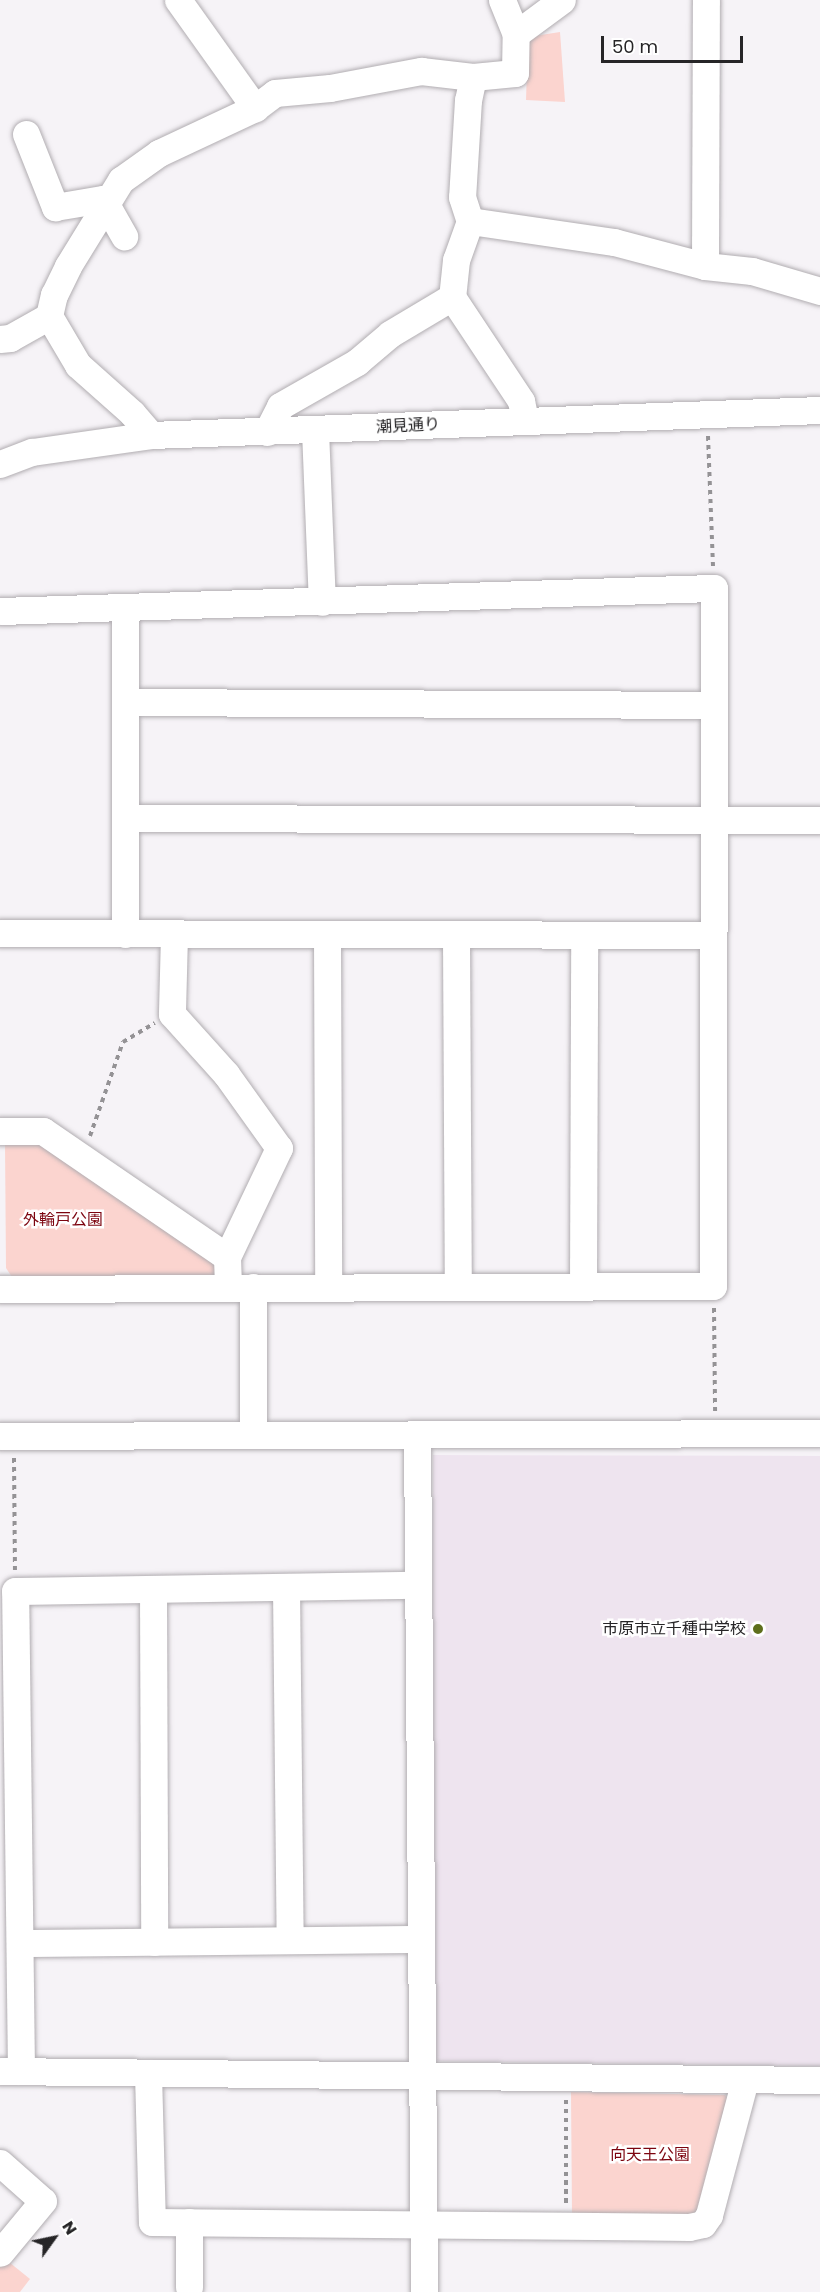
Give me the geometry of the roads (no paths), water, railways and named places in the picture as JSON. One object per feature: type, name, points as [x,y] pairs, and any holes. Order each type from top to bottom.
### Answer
[{"type":"street","points":[[178,0],[255,108]]},
{"type":"street","points":[[150,435],[132,412],[78,365],[49,316],[54,295],[121,180],[159,153],[255,108],[275,93],[330,88],[421,71],[473,77],[514,73],[516,34],[502,0]]},
{"type":"street","points":[[516,34],[562,0]]},
{"type":"street","points":[[705,266],[706,0]]},
{"type":"street","points":[[473,77],[468,100],[462,197],[470,221],[456,261],[452,297],[521,401],[525,420]]},
{"type":"street","points":[[26,134],[55,207],[103,199],[124,236]]},
{"type":"street","points":[[470,221],[614,242],[705,266],[752,271],[820,291]]},
{"type":"street","points":[[267,432],[280,406],[357,362],[390,334],[452,297]]},
{"type":"street","points":[[0,339],[10,338],[49,316]]},
{"type":"street","name":"潮見通り","points":[[0,464],[32,452],[150,435],[820,410]]},
{"type":"street","points":[[315,430],[322,602]]},
{"type":"street","points":[[0,611],[714,588],[711,935],[713,1286],[0,1289]]},
{"type":"street","points":[[125,608],[125,934]]},
{"type":"street","points":[[126,702],[712,705]]},
{"type":"street","points":[[126,818],[820,820]]},
{"type":"street","points":[[0,933],[327,936],[711,935]]},
{"type":"street","points":[[174,935],[172,1014],[226,1074],[279,1148],[227,1257]]},
{"type":"street","points":[[327,936],[327,1288]]},
{"type":"street","points":[[456,936],[458,1287]]},
{"type":"street","points":[[583,1287],[584,936]]},
{"type":"street","points":[[0,1131],[43,1131],[227,1257],[240,1287],[253,1434]]},
{"type":"street","points":[[7,1436],[820,1433]]},
{"type":"street","points":[[417,1434],[424,2292]]},
{"type":"street","points":[[418,1586],[15,1591],[9,1774],[20,1943],[11,2071],[820,2080]]},
{"type":"street","points":[[286,1587],[290,1940]]},
{"type":"street","points":[[153,1589],[154,1942]]},
{"type":"street","points":[[20,1943],[421,1939]]},
{"type":"street","points":[[148,2073],[152,2222],[688,2227],[703,2224],[709,2215],[745,2080]]},
{"type":"street","points":[[0,2163],[43,2201],[0,2253]]},
{"type":"street","points":[[189,2222],[189,2287]]},
{"type":"place","name":"市原市立千種中学校","points":[[758,1629]]},
{"type":"park label","name":"外輪戸公園","points":[[63,1220]]},
{"type":"park label","name":"向天王公園","points":[[650,2155]]}]
